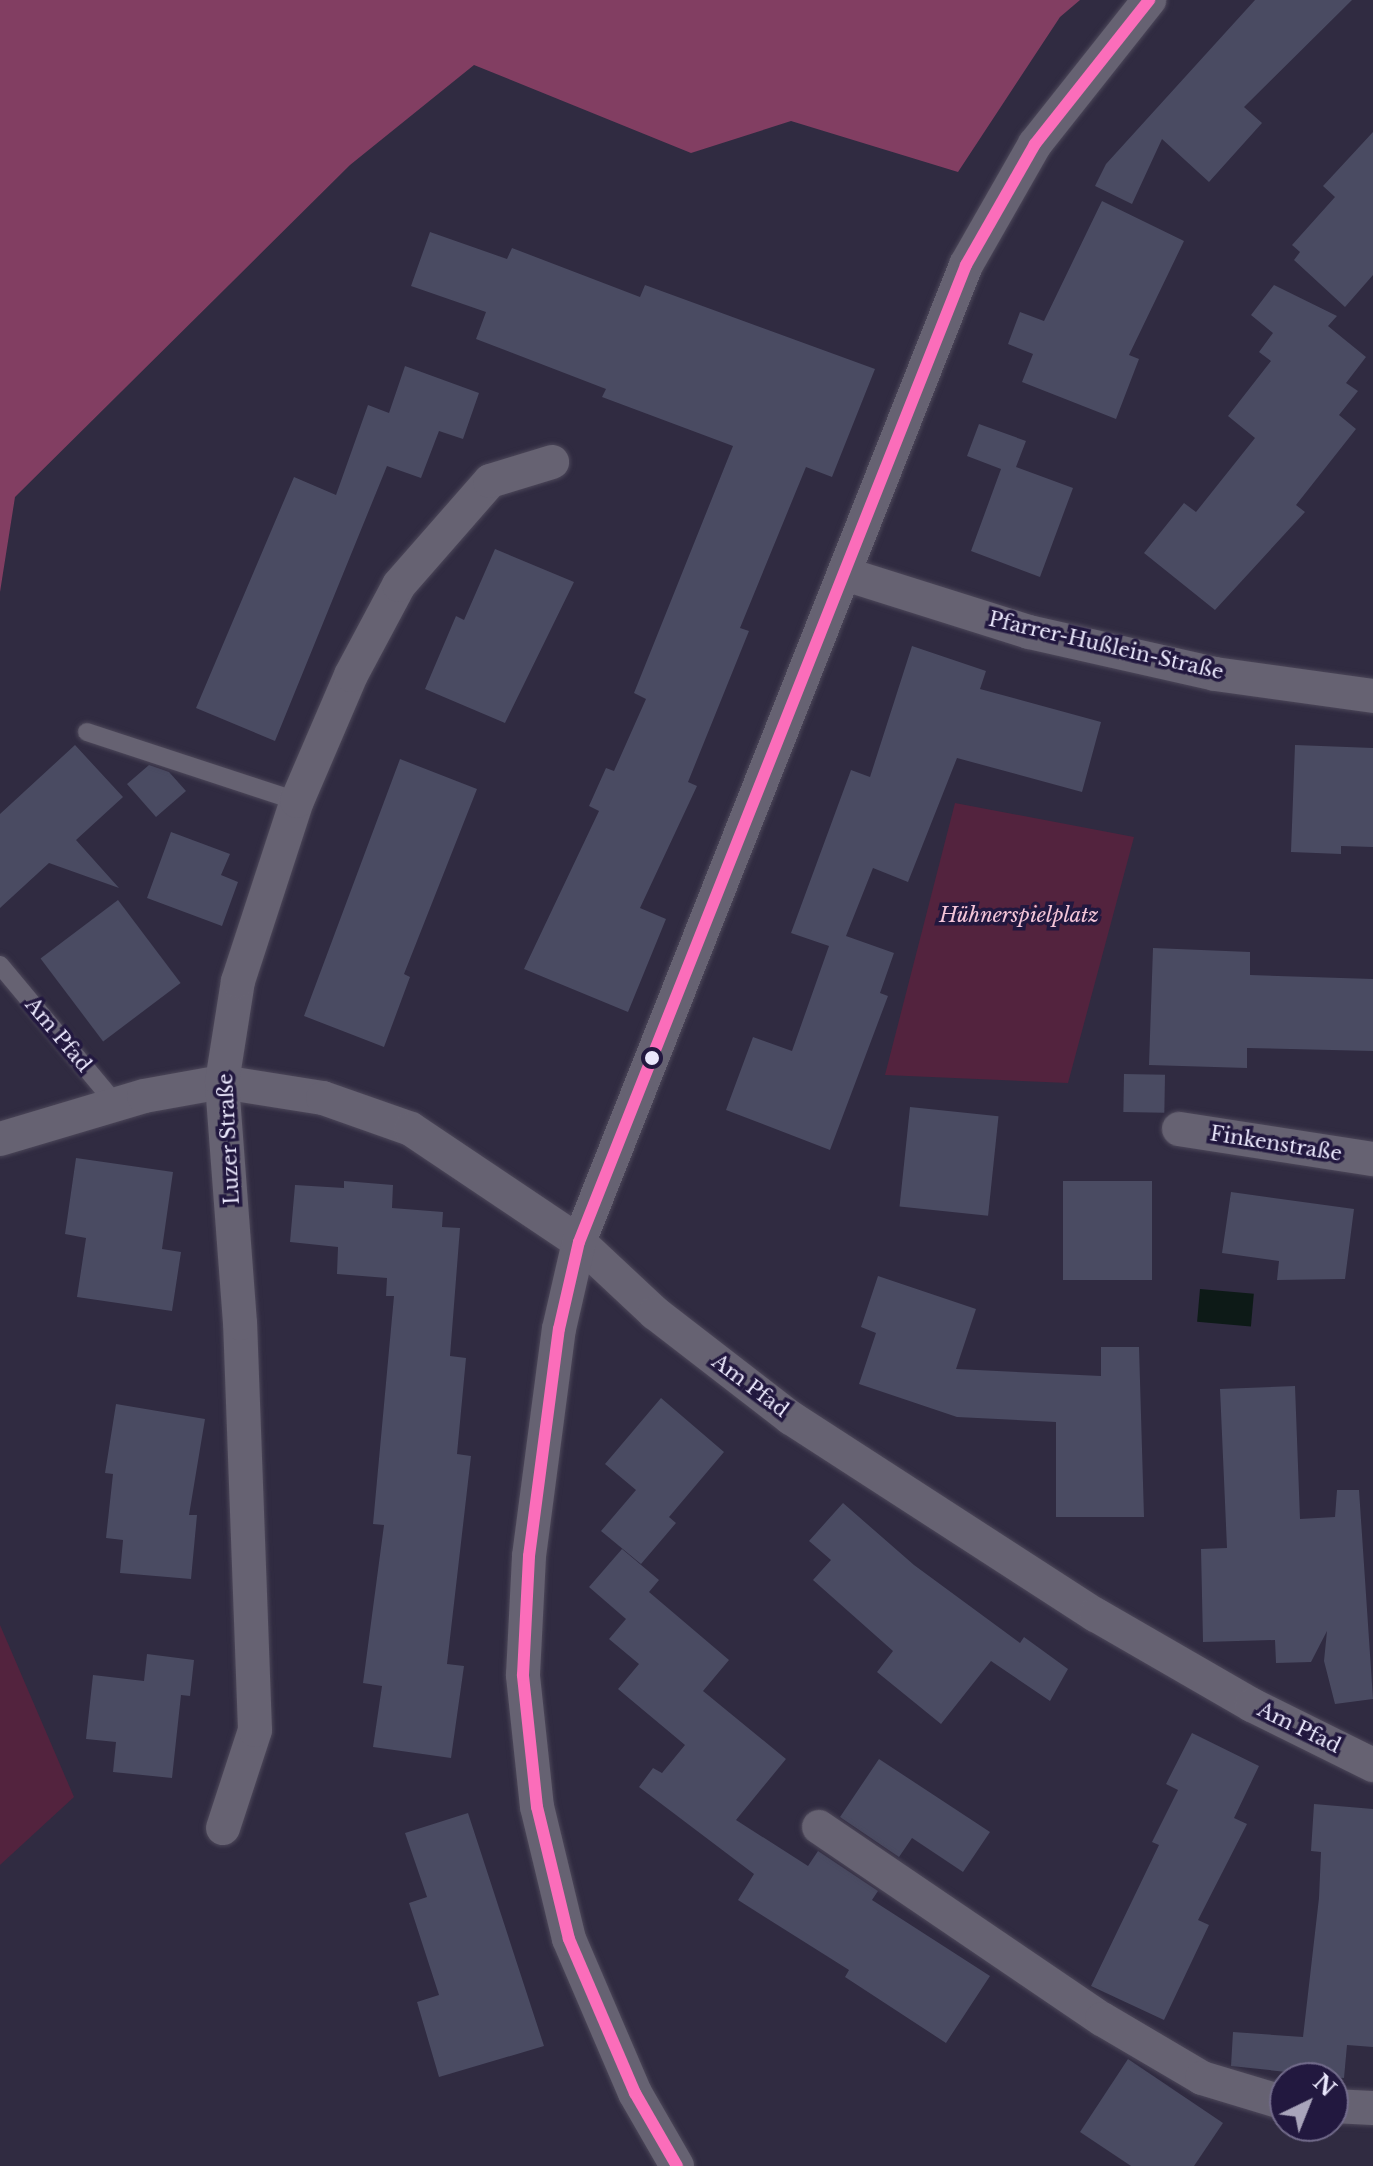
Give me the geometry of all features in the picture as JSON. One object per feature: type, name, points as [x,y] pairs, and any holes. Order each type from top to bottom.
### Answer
[{"type":"street","points":[[677,2166],[635,2093],[569,1939],[534,1778],[523,1675],[529,1556],[559,1329],[579,1242],[966,265],[1035,144],[1149,0]]},
{"type":"street","name":"Luzer Straße","points":[[223,1828],[255,1730],[241,1338],[222,1082],[238,981],[297,801],[351,675],[399,585],[490,481],[552,462]]},
{"type":"street","name":"Pfarrer-Hußlein-Straße","points":[[845,574],[1044,635],[1215,674],[1373,696]]},
{"type":"street","name":"Am Pfad","points":[[0,1139],[116,1104],[222,1082],[323,1098],[411,1129],[579,1242],[655,1313],[791,1418],[1096,1615],[1252,1705],[1373,1765]]},
{"type":"street","name":"Finkenstraße","points":[[1179,1129],[1373,1159]]},
{"type":"street","points":[[819,1827],[1164,2056],[1202,2078],[1269,2098]]},
{"type":"street","points":[[1349,2107],[1373,2108]]},
{"type":"lane","points":[[87,732],[297,801]]},
{"type":"lane","name":"Am Pfad","points":[[0,965],[116,1104]]},
{"type":"green space","name":"Hühnerspielplatz","points":[[955,803],[1134,837],[1068,1083],[885,1075]]},
{"type":"green space","points":[[0,1625],[74,1797],[0,1865]]},
{"type":"shaded area","points":[[0,0],[1080,0],[1060,17],[958,172],[791,121],[691,153],[474,65],[350,165],[15,497],[0,592]]},
{"type":"shaded area","points":[[1200,1289],[1254,1294],[1251,1327],[1197,1322]]},
{"type":"building","points":[[1255,0],[1352,0],[1244,107],[1262,123],[1209,182],[1162,139],[1132,204],[1095,186],[1106,164]]},
{"type":"building","points":[[1373,132],[1373,275],[1345,307],[1294,260],[1300,252],[1292,245],[1335,197],[1323,186]]},
{"type":"building","points":[[1102,201],[1184,241],[1129,355],[1139,359],[1116,419],[1022,382],[1033,354],[1008,344],[1020,312],[1044,321]]},
{"type":"building","points":[[430,232],[507,259],[512,248],[640,297],[645,285],[875,369],[832,477],[806,467],[740,628],[749,631],[688,782],[697,786],[640,908],[666,919],[628,1012],[524,969],[599,811],[589,806],[606,768],[614,771],[646,699],[634,693],[733,446],[602,397],[606,389],[476,339],[486,312],[411,286]]},
{"type":"building","points":[[1274,285],[1337,316],[1328,326],[1366,357],[1346,383],[1358,391],[1339,415],[1356,429],[1296,505],[1305,512],[1215,610],[1144,553],[1184,503],[1196,512],[1255,438],[1228,416],[1271,361],[1259,352],[1273,333],[1251,315]]},
{"type":"building","points":[[405,366],[479,393],[463,439],[439,431],[421,478],[387,466],[275,741],[196,708],[294,477],[336,495],[368,405],[389,413]]},
{"type":"building","points":[[979,424],[1026,441],[1016,467],[1073,488],[1040,577],[971,551],[1001,469],[967,456]]},
{"type":"building","points":[[495,549],[574,582],[505,723],[425,689],[456,616],[464,620]]},
{"type":"building","points":[[912,646],[986,671],[980,689],[1101,722],[1082,792],[957,758],[908,882],[873,868],[846,936],[894,953],[880,993],[888,996],[830,1150],[726,1110],[753,1037],[792,1051],[829,946],[791,933],[851,770],[870,777]]},
{"type":"building","points":[[75,745],[123,797],[76,840],[119,888],[49,863],[0,908],[0,814]]},
{"type":"building","points":[[1295,745],[1373,748],[1373,847],[1341,846],[1341,854],[1291,852]]},
{"type":"building","points":[[400,759],[477,789],[404,974],[410,977],[384,1047],[304,1016]]},
{"type":"building","points":[[149,765],[169,772],[186,791],[156,817],[127,784]]},
{"type":"building","points":[[171,832],[230,854],[221,875],[238,882],[222,926],[147,898]]},
{"type":"building","points":[[118,900],[181,983],[103,1041],[41,958]]},
{"type":"building","points":[[1153,948],[1250,952],[1250,975],[1373,979],[1373,1051],[1247,1048],[1247,1068],[1149,1065]]},
{"type":"building","points":[[1124,1074],[1165,1075],[1164,1113],[1123,1112]]},
{"type":"building","points":[[910,1107],[999,1116],[988,1216],[900,1206]]},
{"type":"building","points":[[76,1158],[173,1172],[162,1249],[181,1252],[172,1311],[77,1297],[86,1238],[65,1234]]},
{"type":"building","points":[[344,1181],[393,1185],[392,1208],[443,1212],[442,1227],[460,1228],[450,1356],[466,1358],[457,1454],[471,1456],[447,1664],[464,1666],[451,1758],[373,1747],[382,1686],[363,1683],[384,1525],[373,1524],[394,1296],[386,1296],[387,1278],[337,1274],[338,1247],[290,1242],[295,1185],[344,1188]]},
{"type":"building","points":[[1063,1181],[1152,1181],[1152,1280],[1063,1280]]},
{"type":"building","points":[[1231,1192],[1354,1209],[1345,1279],[1277,1280],[1279,1261],[1222,1253]]},
{"type":"building","points":[[878,1276],[976,1309],[956,1369],[1101,1376],[1101,1347],[1139,1347],[1144,1517],[1056,1517],[1056,1422],[957,1417],[859,1384],[876,1333],[861,1327]]},
{"type":"building","points":[[1295,1386],[1300,1519],[1335,1517],[1337,1490],[1359,1490],[1373,1699],[1335,1704],[1324,1661],[1327,1631],[1311,1662],[1276,1663],[1275,1640],[1203,1642],[1201,1549],[1227,1548],[1220,1389]]},
{"type":"building","points":[[661,1398],[724,1452],[669,1517],[676,1523],[641,1564],[601,1531],[636,1490],[605,1464]]},
{"type":"building","points":[[116,1404],[205,1419],[189,1515],[197,1515],[191,1579],[120,1573],[123,1540],[106,1538],[113,1474],[105,1473]]},
{"type":"building","points":[[843,1503],[914,1565],[1020,1643],[1024,1637],[1068,1669],[1050,1701],[991,1661],[941,1724],[877,1672],[893,1651],[813,1580],[831,1560],[809,1541]]},
{"type":"building","points":[[622,1549],[659,1580],[649,1592],[729,1660],[703,1691],[786,1759],[736,1820],[808,1866],[818,1851],[878,1891],[872,1900],[990,1976],[946,2043],[845,1977],[849,1970],[738,1900],[754,1874],[639,1787],[653,1768],[662,1773],[685,1745],[618,1689],[639,1664],[609,1639],[626,1619],[589,1587]]},
{"type":"building","points":[[147,1654],[194,1660],[190,1696],[181,1695],[172,1778],[113,1772],[116,1742],[86,1739],[93,1675],[144,1681]]},
{"type":"building","points":[[1192,1733],[1259,1766],[1234,1818],[1247,1824],[1198,1920],[1209,1925],[1164,2020],[1091,1986],[1159,1845],[1152,1842],[1178,1790],[1166,1784]]},
{"type":"building","points":[[879,1759],[990,1832],[963,1872],[912,1838],[899,1857],[840,1817]]},
{"type":"building","points":[[1314,1804],[1373,1809],[1373,2047],[1347,2045],[1345,2062],[1269,2062],[1269,2070],[1231,2066],[1233,2032],[1303,2037],[1319,1898],[1321,1852],[1311,1851]]},
{"type":"building","points":[[468,1813],[544,2046],[439,2077],[417,2002],[439,1995],[409,1903],[427,1897],[405,1833]]},
{"type":"building","points":[[1128,2059],[1223,2123],[1194,2166],[1131,2166],[1080,2132]]},
{"type":"transit line","points":[[677,2166],[635,2093],[569,1939],[537,1807],[523,1675],[529,1556],[559,1329],[579,1242],[966,265],[1035,144],[1149,0]]}]
